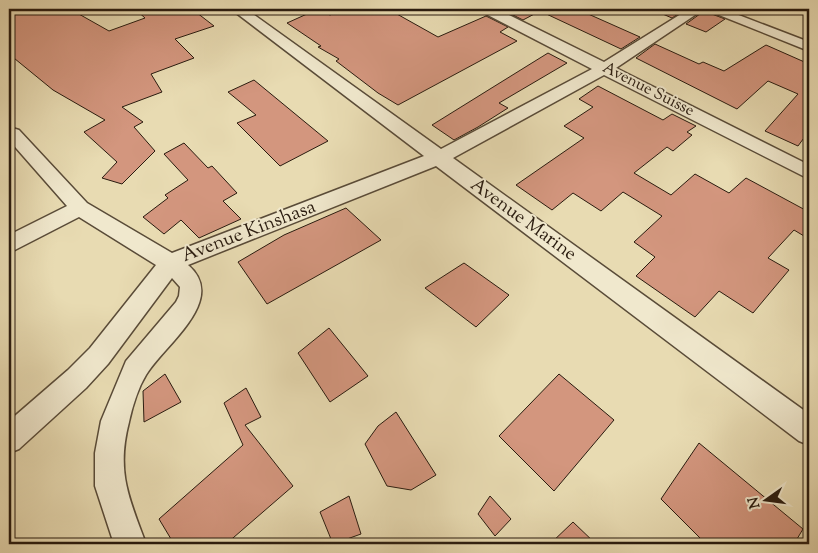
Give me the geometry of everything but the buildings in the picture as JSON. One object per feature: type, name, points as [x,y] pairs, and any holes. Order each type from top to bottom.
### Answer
[{"type":"street","name":"Avenue Marine","points":[[238,9],[809,431]]},
{"type":"street","name":"Avenue Suisse","points":[[487,9],[809,173]]},
{"type":"street","name":"Avenue Kinshasa","points":[[9,439],[77,379],[99,356],[170,263],[438,158],[606,68],[698,9]]},
{"type":"street","points":[[711,9],[809,47]]},
{"type":"street","points":[[9,133],[13,134],[80,208],[170,263],[186,277],[191,287],[191,297],[184,309],[135,369],[115,421],[109,452],[110,486],[130,544]]},
{"type":"street","points":[[9,245],[80,208]]}]
